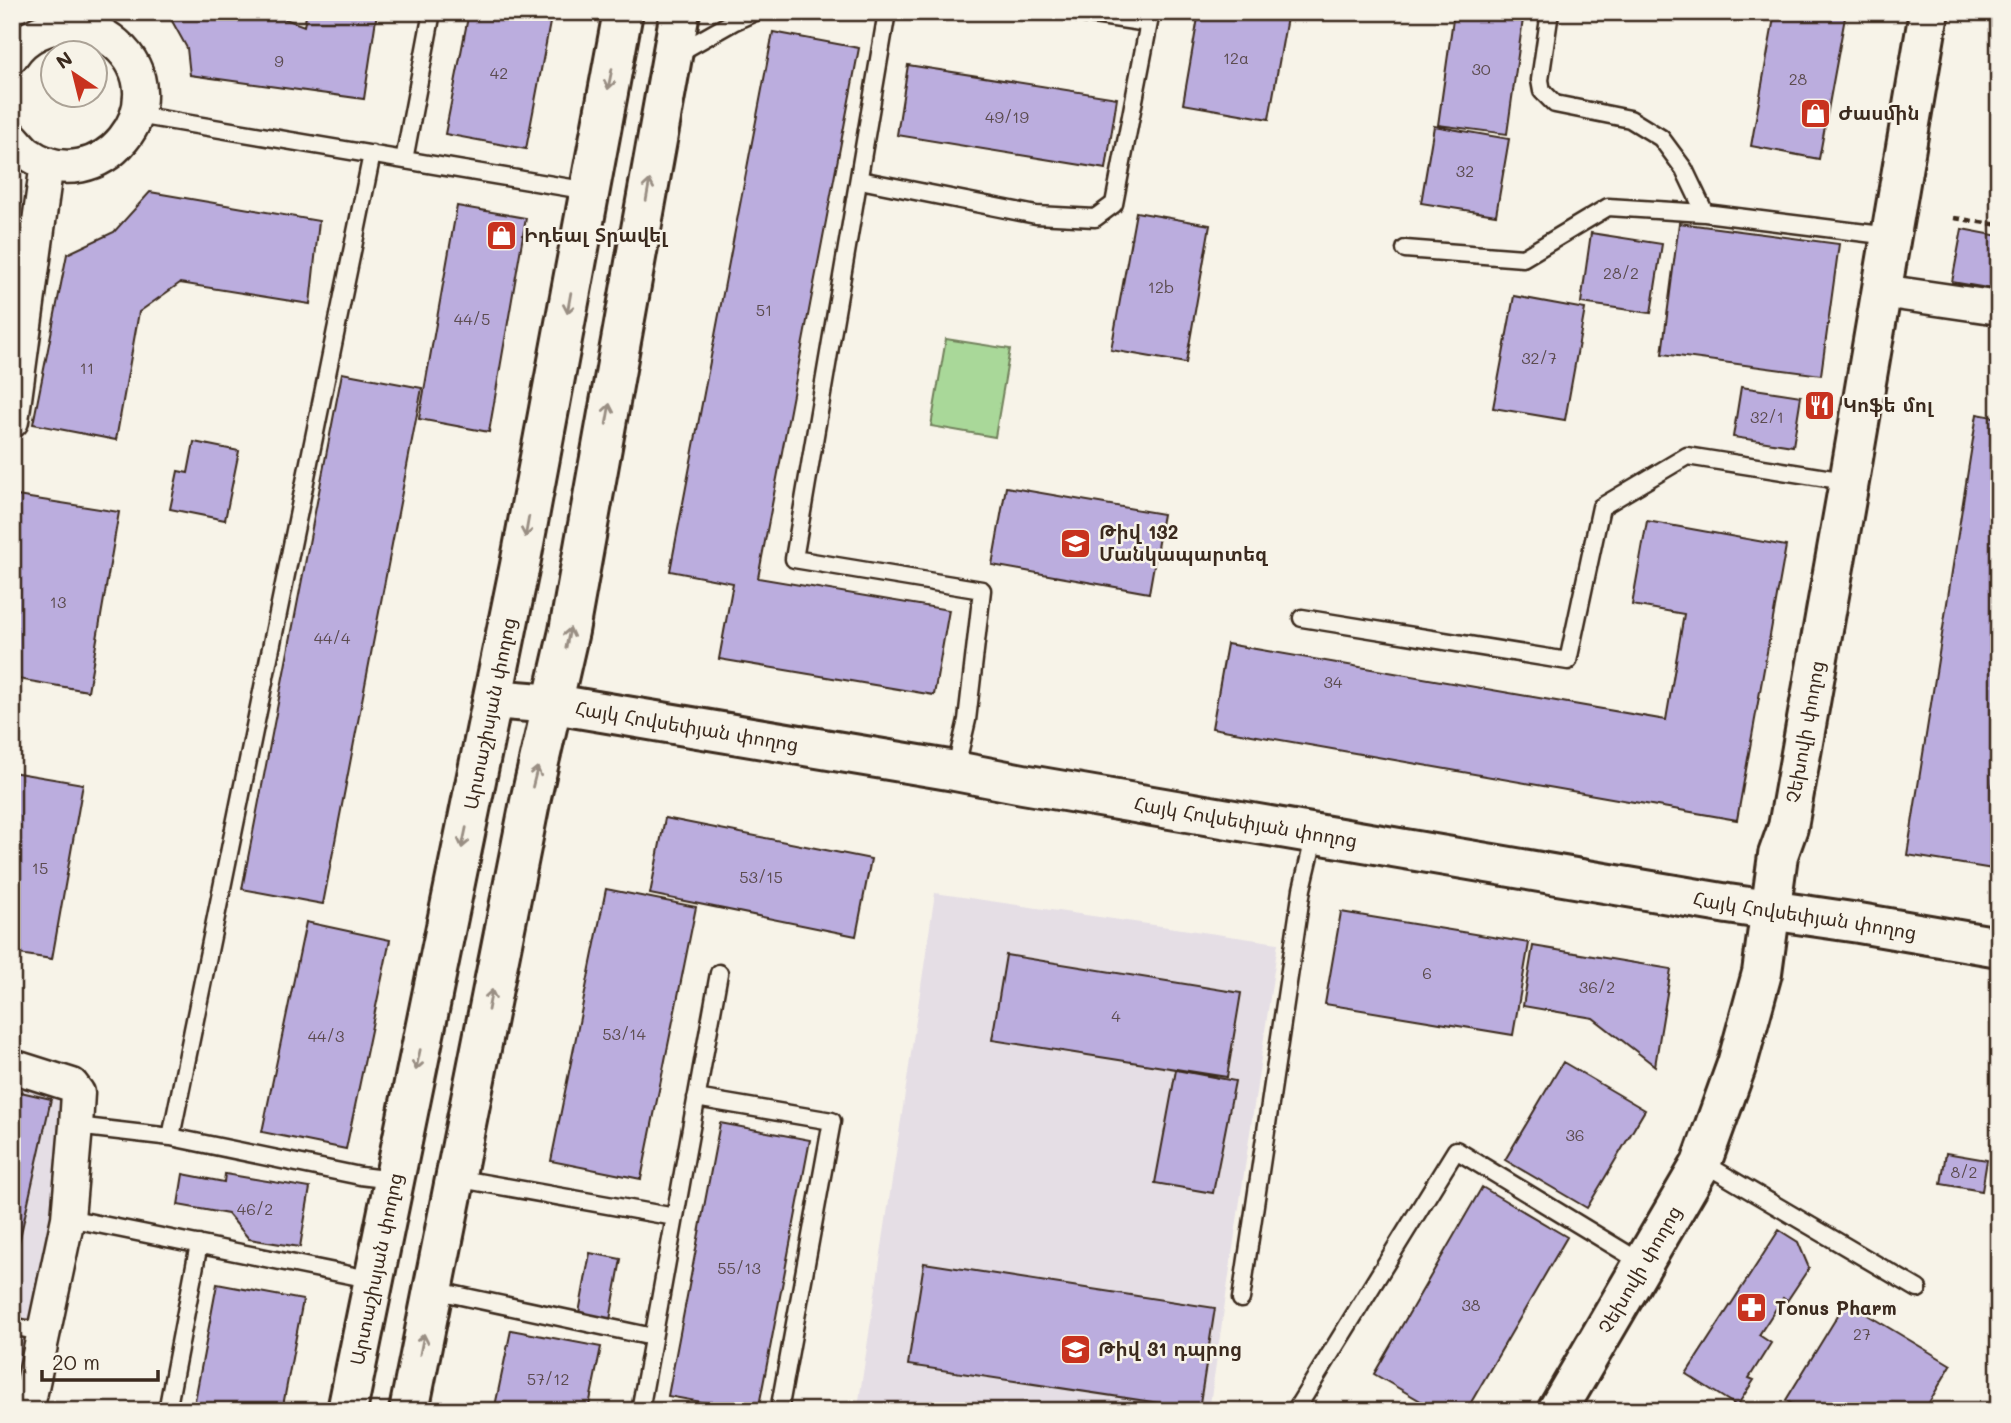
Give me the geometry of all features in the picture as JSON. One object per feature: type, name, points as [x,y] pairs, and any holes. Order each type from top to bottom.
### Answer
[{"type":"street","name":"Արտաշիսյան փողոց","points":[[347,1411],[523,552],[623,12]]},
{"type":"street","points":[[409,1411],[531,797],[569,631],[680,12]]},
{"type":"street","name":"Չեխովի փողոց","points":[[1898,236],[1929,12]]},
{"type":"street","name":"Չեխովի փողոց","points":[[1575,1411],[1651,1268],[1701,1164],[1737,1064],[1806,829],[1855,483],[1898,236],[1943,12]]},
{"type":"street","points":[[12,55],[33,23],[83,27],[105,34],[123,50],[136,71],[140,92],[138,115],[128,136],[112,152],[92,163],[69,166],[47,163],[27,152],[12,137]]},
{"type":"street","points":[[12,421],[47,163]]},
{"type":"street","points":[[1888,292],[1999,308]]},
{"type":"street","name":"Հայկ Հովսեփյան փողոց","points":[[493,699],[554,704],[1781,913],[1859,923],[1999,947]]},
{"type":"street","name":"Չեխովի փողոց","points":[[1557,1411],[1717,1171],[1756,1069],[1781,913]]},
{"type":"street","points":[[12,1066],[72,1085],[78,1093],[68,1218],[27,1411]]},
{"type":"lane","points":[[404,160],[432,12]]},
{"type":"lane","points":[[672,56],[755,12]]},
{"type":"lane","points":[[887,12],[794,559],[982,590],[967,720],[955,771]]},
{"type":"lane","points":[[860,180],[1036,215],[1094,218],[1114,204],[1150,18],[1073,12]]},
{"type":"lane","points":[[1550,12],[1540,80],[1542,91],[1555,104],[1630,119],[1661,138],[1684,169],[1705,213]]},
{"type":"lane","points":[[138,115],[589,191]]},
{"type":"lane","points":[[171,1137],[372,155]]},
{"type":"lane","points":[[1405,249],[1523,258],[1608,207],[1705,213],[1898,236]]},
{"type":"lane","points":[[1302,618],[1568,661],[1601,507],[1687,456],[1855,483]]},
{"type":"lane","points":[[1241,1298],[1302,889],[1315,834]]},
{"type":"lane","points":[[640,1411],[719,972]]},
{"type":"lane","points":[[696,1098],[832,1121],[779,1411]]},
{"type":"lane","points":[[76,1126],[171,1137],[393,1181]]},
{"type":"lane","points":[[1295,1411],[1455,1150],[1651,1268]]},
{"type":"lane","points":[[1717,1171],[1918,1289]]},
{"type":"lane","points":[[455,1178],[675,1217]]},
{"type":"lane","points":[[68,1218],[374,1280]]},
{"type":"lane","points":[[167,1411],[199,1244]]},
{"type":"lane","points":[[433,1290],[653,1337]]},
{"type":"lane","points":[[12,1326],[45,1333]]},
{"type":"path","points":[[1954,218],[1999,225]]},
{"type":"shaded area","points":[[935,893],[1278,943],[1209,1411],[887,1411],[858,1407]]},
{"type":"shaded area","points":[[12,1068],[90,1085],[12,1411]]},
{"type":"green space","points":[[946,339],[1010,349],[995,437],[931,426]]},
{"type":"building","points":[[167,12],[272,12],[304,26],[307,12],[377,12],[364,99],[190,75],[187,48]]},
{"type":"building","points":[[469,12],[552,12],[526,149],[445,134]]},
{"type":"building","points":[[1199,12],[1288,12],[1269,119],[1183,104]]},
{"type":"building","points":[[1454,12],[1524,12],[1507,134],[1438,125]]},
{"type":"building","points":[[1775,12],[1846,12],[1819,159],[1751,146]]},
{"type":"building","points":[[773,32],[859,48],[758,578],[949,610],[934,695],[719,659],[733,583],[670,571]]},
{"type":"building","points":[[908,65],[1117,98],[1106,169],[897,135]]},
{"type":"building","points":[[1434,126],[1509,139],[1496,215],[1421,203]]},
{"type":"building","points":[[150,192],[319,221],[310,304],[180,283],[139,312],[116,440],[33,424],[67,254],[114,232]]},
{"type":"building","points":[[457,206],[526,218],[489,432],[419,419]]},
{"type":"building","points":[[1136,212],[1210,225],[1186,363],[1111,350]]},
{"type":"building","points":[[1679,223],[1839,244],[1821,375],[1662,354]]},
{"type":"building","points":[[1962,229],[1999,236],[1999,290],[1952,282]]},
{"type":"building","points":[[1591,233],[1662,244],[1651,313],[1581,303]]},
{"type":"building","points":[[1514,296],[1585,309],[1565,420],[1493,408]]},
{"type":"building","points":[[342,373],[422,388],[323,904],[242,889]]},
{"type":"building","points":[[1741,387],[1801,396],[1793,446],[1733,437]]},
{"type":"building","points":[[1977,414],[1999,418],[1999,747],[1992,788],[1999,789],[1999,870],[1907,855]]},
{"type":"building","points":[[194,442],[239,451],[225,520],[170,509],[178,471],[188,473]]},
{"type":"building","points":[[1006,487],[1163,514],[1149,593],[992,565]]},
{"type":"building","points":[[17,496],[119,512],[88,691],[12,678],[12,527]]},
{"type":"building","points":[[1647,521],[1786,546],[1737,820],[1212,728],[1227,644],[1666,720],[1684,614],[1632,605]]},
{"type":"building","points":[[12,772],[83,784],[52,959],[12,953]]},
{"type":"building","points":[[665,818],[871,859],[856,936],[650,894]]},
{"type":"building","points":[[606,889],[696,907],[641,1179],[551,1161]]},
{"type":"building","points":[[1341,912],[1529,943],[1513,1035],[1325,1004]]},
{"type":"building","points":[[306,922],[390,940],[346,1149],[262,1132]]},
{"type":"building","points":[[1533,946],[1671,969],[1655,1066],[1593,1018],[1523,1006]]},
{"type":"building","points":[[1006,955],[1241,993],[1227,1077],[992,1040]]},
{"type":"building","points":[[1563,1062],[1645,1110],[1587,1208],[1505,1160]]},
{"type":"building","points":[[1176,1070],[1235,1081],[1213,1193],[1155,1183]]},
{"type":"building","points":[[12,1090],[51,1099],[14,1265],[12,1265]]},
{"type":"building","points":[[720,1123],[810,1140],[758,1411],[668,1396]]},
{"type":"building","points":[[1946,1153],[1987,1160],[1982,1191],[1941,1184]]},
{"type":"building","points":[[183,1174],[224,1182],[225,1174],[310,1188],[300,1247],[249,1239],[228,1214],[178,1205]]},
{"type":"building","points":[[1482,1187],[1567,1237],[1466,1411],[1438,1411],[1374,1374]]},
{"type":"building","points":[[1779,1230],[1798,1242],[1809,1268],[1787,1301],[1783,1298],[1759,1335],[1771,1343],[1749,1378],[1754,1380],[1737,1406],[1686,1374]]},
{"type":"building","points":[[590,1253],[621,1259],[610,1320],[579,1313]]},
{"type":"building","points":[[924,1263],[1215,1308],[1199,1409],[908,1365]]},
{"type":"building","points":[[217,1284],[303,1300],[282,1411],[193,1411]]},
{"type":"building","points":[[1846,1302],[1951,1365],[1924,1411],[1803,1411],[1786,1400]]},
{"type":"building","points":[[511,1330],[601,1347],[588,1411],[494,1411]]},
{"type":"building","points":[[1136,1405],[1174,1411],[1135,1411]]},
{"type":"place","name":"Ժասմին","points":[[1815,113]]},
{"type":"place","name":"Իդեալ Տրավել","points":[[501,235]]},
{"type":"place","name":"Կոֆե մոլ","points":[[1820,405]]},
{"type":"place","name":"Թիվ 132 Մանկապարտեզ","points":[[1076,543]]},
{"type":"place","name":"Tonus Pharm","points":[[1752,1308]]},
{"type":"place","name":"Թիվ 31 դպրոց","points":[[1075,1349]]}]
